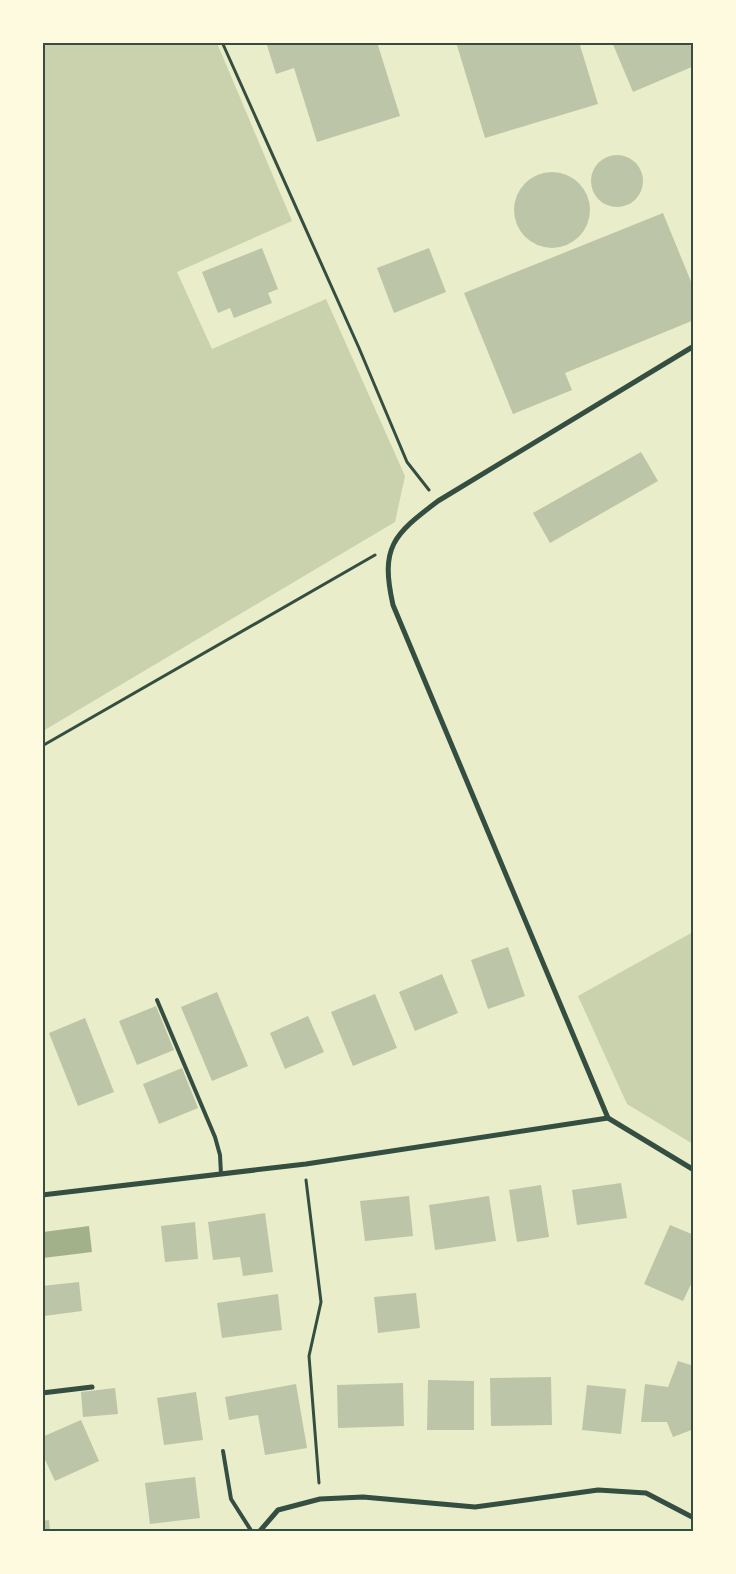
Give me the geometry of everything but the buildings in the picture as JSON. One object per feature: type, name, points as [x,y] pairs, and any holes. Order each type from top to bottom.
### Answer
[{"type":"street","points":[[694,346],[438,500],[411,521],[390,549],[386,577],[392,605],[608,1118],[694,1170]]},
{"type":"street","points":[[42,1195],[306,1164],[608,1118]]},
{"type":"street","points":[[42,1393],[92,1387]]},
{"type":"street","points":[[259,1532],[278,1510],[320,1498],[363,1497],[475,1507],[598,1490],[646,1493],[694,1518]]},
{"type":"lane","points":[[157,1000],[215,1137],[220,1155],[222,1174]]},
{"type":"lane","points":[[224,1451],[232,1499],[252,1532]]},
{"type":"path","points":[[222,42],[359,348],[407,462],[438,500]]},
{"type":"path","points":[[42,746],[366,559],[390,549]]},
{"type":"path","points":[[306,1164],[321,1302],[309,1356],[320,1498]]},
{"type":"shaded area","points":[[42,43],[217,43],[292,221],[177,272],[212,349],[326,299],[405,476],[395,522],[43,731]]},
{"type":"shaded area","points":[[693,932],[693,1144],[627,1104],[578,996]]},
{"type":"shaded area","points":[[89,1226],[92,1252],[43,1258],[43,1232]]}]
